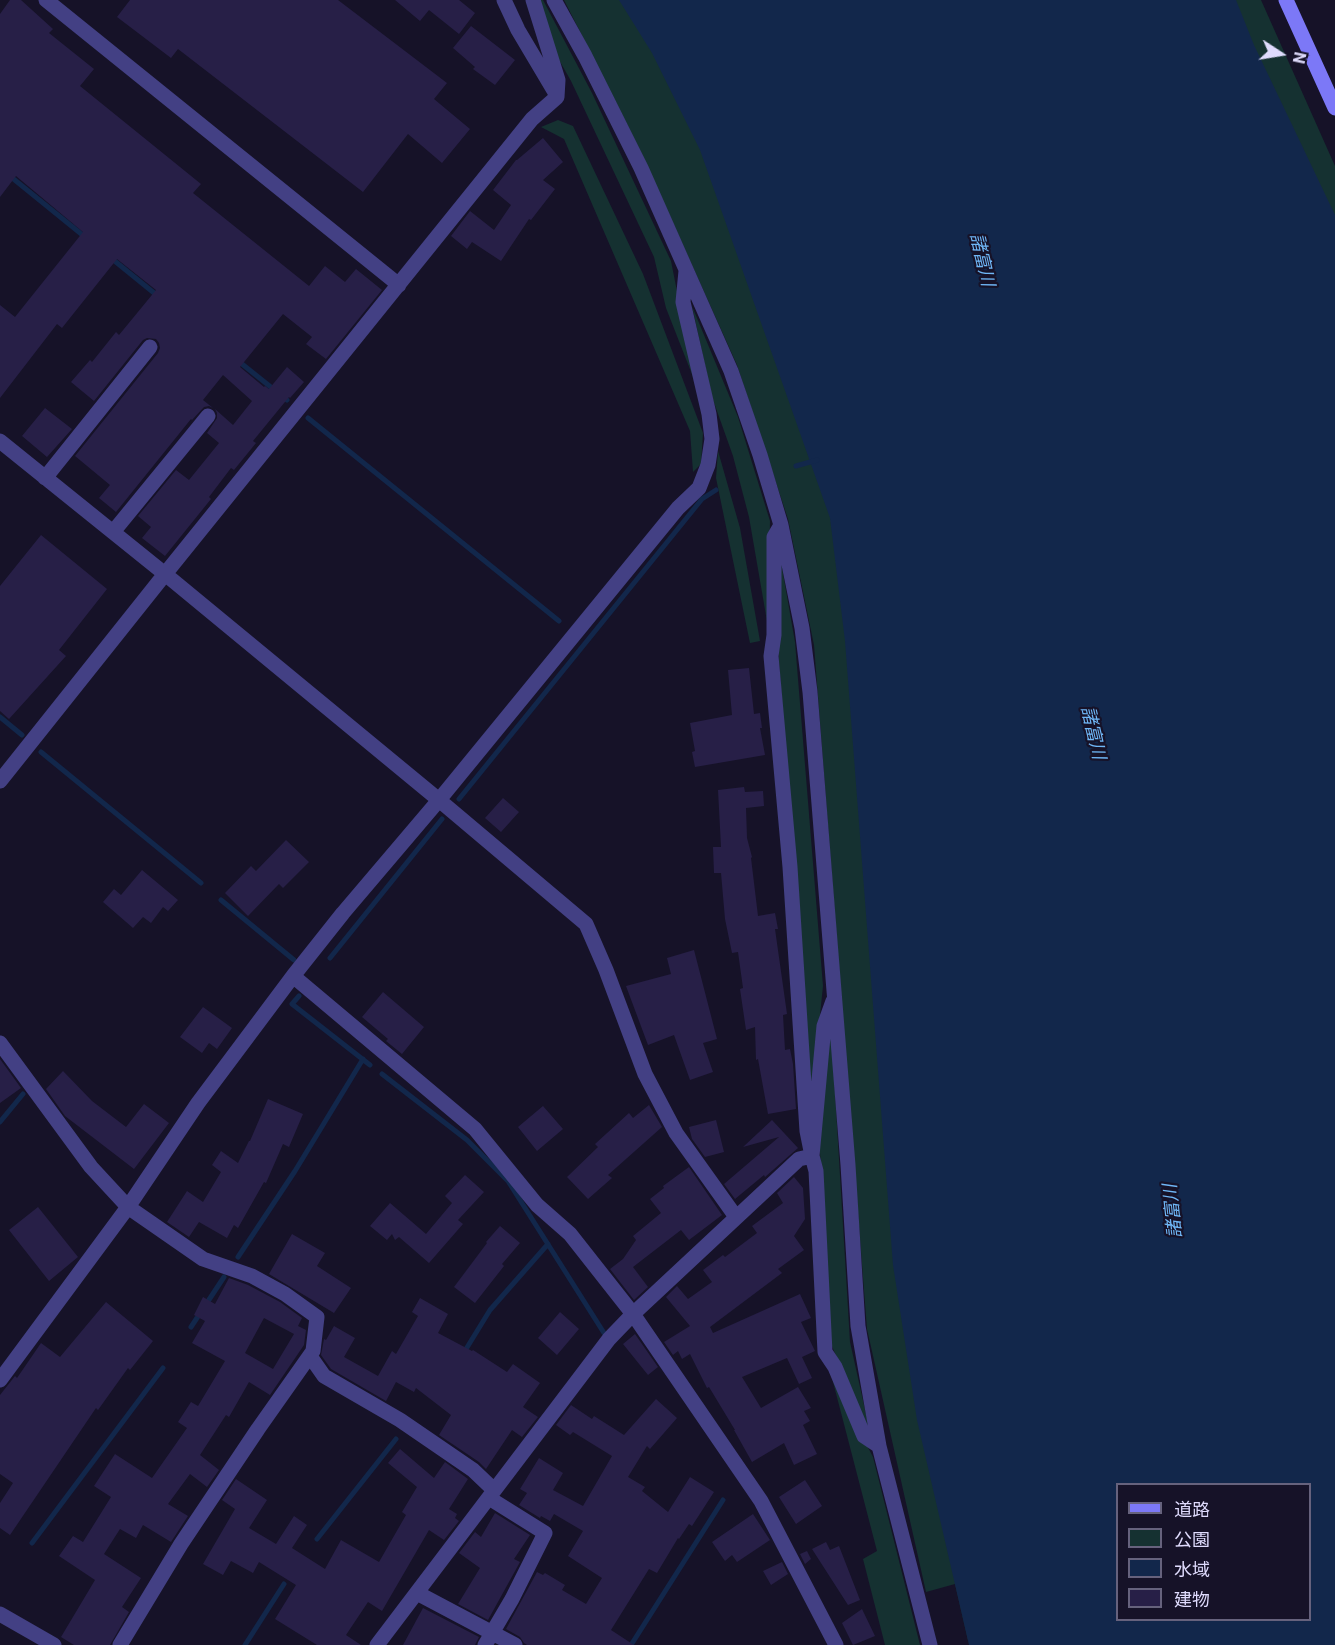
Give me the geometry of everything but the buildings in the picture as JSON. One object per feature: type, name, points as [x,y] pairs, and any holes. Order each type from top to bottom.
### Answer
[{"type":"main road","points":[[1286,0],[1335,108]]},
{"type":"street","points":[[46,0],[399,285]]},
{"type":"street","points":[[504,0],[518,30],[557,97]]},
{"type":"street","points":[[0,781],[532,119],[557,97],[558,80],[533,0]]},
{"type":"street","points":[[554,0],[641,168],[731,371],[760,455],[792,570],[808,681],[858,1326],[879,1446],[930,1645]]},
{"type":"street","points":[[0,1380],[128,1207],[198,1103],[293,976],[678,508],[699,488],[708,465],[712,439],[710,414],[683,302],[686,271]]},
{"type":"street","points":[[45,478],[150,347]]},
{"type":"street","points":[[113,532],[208,416]]},
{"type":"street","points":[[0,441],[165,574],[586,924],[645,1074],[676,1133],[736,1217]]},
{"type":"street","points":[[781,525],[774,537],[774,634],[771,656],[790,867],[807,1131],[816,1171],[825,1352],[835,1366],[864,1437],[879,1446]]},
{"type":"street","points":[[293,976],[475,1129],[537,1205],[570,1234],[633,1314],[761,1501],[836,1645]]},
{"type":"street","points":[[812,1156],[824,1026],[834,996]]},
{"type":"street","points":[[0,1043],[91,1167],[128,1207],[203,1259],[252,1276],[285,1294],[317,1317],[313,1352],[181,1544],[120,1645]]},
{"type":"street","points":[[377,1645],[609,1339],[799,1159],[812,1156]]},
{"type":"street","points":[[310,1356],[324,1376],[400,1420],[473,1470],[491,1494],[545,1533],[512,1599],[488,1639]]},
{"type":"street","points":[[417,1593],[488,1639],[514,1645]]},
{"type":"street","points":[[0,1614],[54,1645]]},
{"type":"green space","points":[[537,0],[543,0],[592,93],[671,261],[695,382],[666,308],[654,257],[571,81],[550,44]]},
{"type":"green space","points":[[564,0],[658,0],[839,479],[969,1645],[955,1584],[926,1592],[867,1329],[814,645],[788,519],[737,365],[642,154]]},
{"type":"green space","points":[[1215,0],[1261,0],[1335,166],[1335,279]]},
{"type":"green space","points":[[558,120],[573,126],[643,274],[703,433],[701,464],[693,472],[690,431],[564,139],[541,127]]},
{"type":"green space","points":[[692,306],[738,417],[770,521],[768,627],[749,517],[733,456],[712,397]]},
{"type":"green space","points":[[718,451],[740,528],[760,641],[750,643],[716,478]]},
{"type":"green space","points":[[778,545],[795,642],[823,986],[811,1101],[778,648]]},
{"type":"green space","points":[[831,1026],[850,1342],[870,1432],[830,1342],[819,1134]]},
{"type":"green space","points":[[832,1378],[873,1457],[920,1645],[885,1645],[863,1559],[877,1551]]},
{"type":"water","name":"諸富川","points":[[619,0],[1236,0],[1254,45],[1335,215],[1335,1645],[969,1645],[917,1420],[893,1265],[845,641],[830,518],[700,150],[652,53]]},
{"type":"waterway","points":[[0,168],[85,237]]},
{"type":"waterway","points":[[111,258],[159,297]]},
{"type":"waterway","points":[[237,360],[287,400]]},
{"type":"waterway","points":[[308,418],[559,621]]},
{"type":"waterway","points":[[796,466],[817,460]]},
{"type":"waterway","points":[[459,799],[702,499],[716,490]]},
{"type":"waterway","points":[[0,717],[22,735]]},
{"type":"waterway","points":[[41,752],[201,883]]},
{"type":"waterway","points":[[330,958],[442,819]]},
{"type":"waterway","points":[[221,900],[294,960]]},
{"type":"waterway","points":[[299,996],[292,1004],[370,1065]]},
{"type":"waterway","points":[[238,1257],[295,1171],[363,1059]]},
{"type":"waterway","points":[[382,1074],[467,1140],[508,1181],[604,1333]]},
{"type":"waterway","points":[[0,1122],[23,1094]]},
{"type":"waterway","points":[[463,1354],[490,1310],[548,1244]]},
{"type":"waterway","points":[[191,1327],[224,1277]]},
{"type":"waterway","points":[[32,1543],[163,1368]]},
{"type":"waterway","points":[[317,1539],[396,1439]]},
{"type":"waterway","points":[[631,1645],[723,1500]]},
{"type":"waterway","points":[[245,1645],[284,1584]]}]
